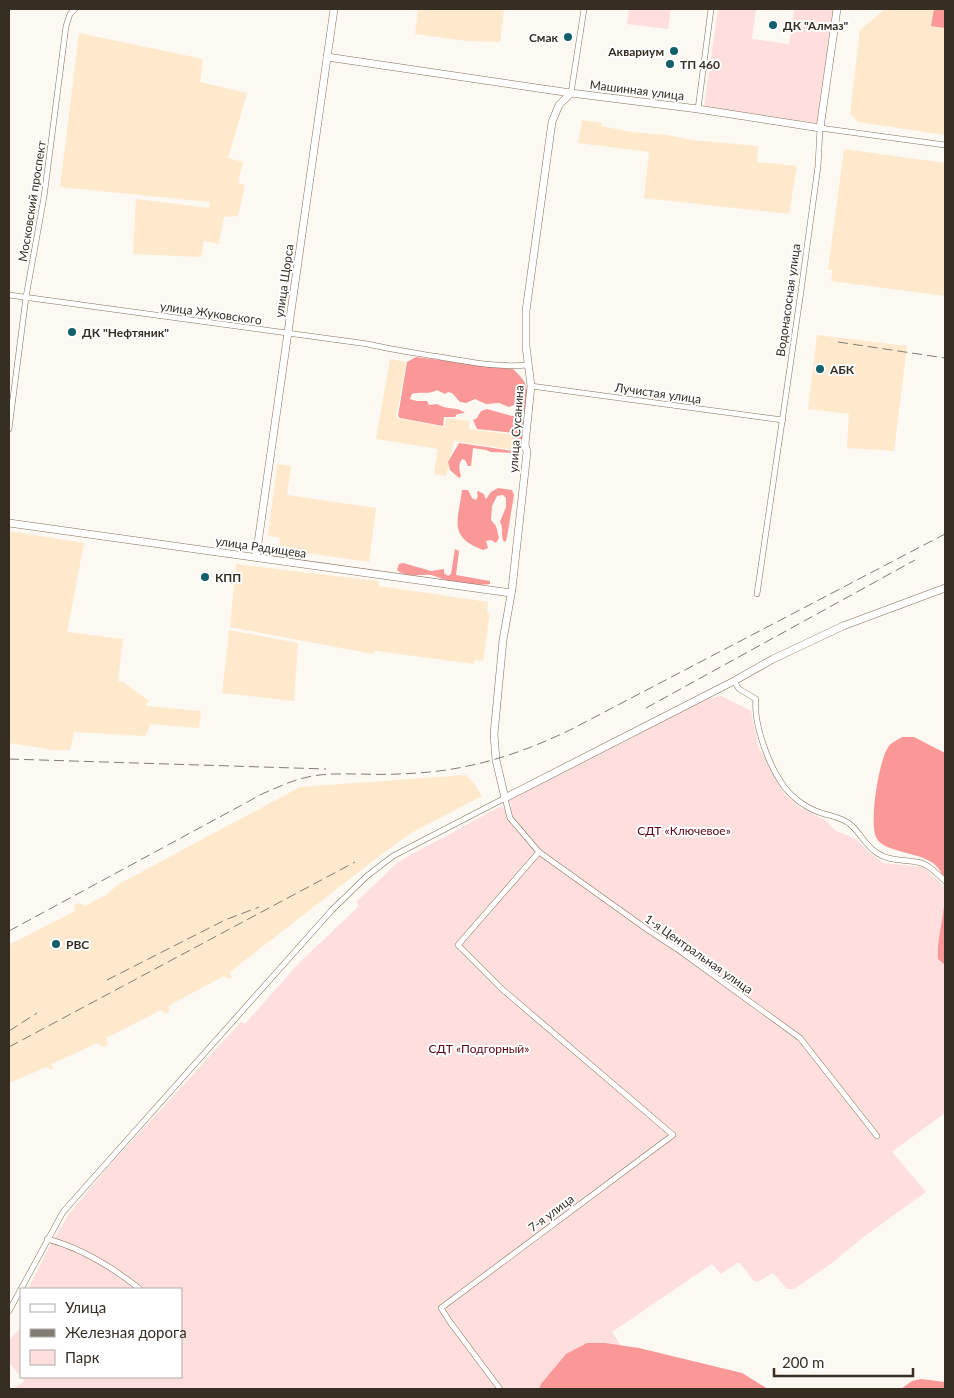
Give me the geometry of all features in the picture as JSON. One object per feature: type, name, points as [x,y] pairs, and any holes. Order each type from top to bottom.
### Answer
[{"type":"street","name":"Московский проспект","points":[[9,429],[26,297],[44,197],[66,26],[70,14],[75,9]]},
{"type":"street","name":"улица Щорса","points":[[256,557],[334,9]]},
{"type":"street","name":"улица Сусанина","points":[[505,798],[496,760],[494,734],[503,640],[511,593],[527,452],[525,444],[531,386],[526,346],[526,311],[552,122],[559,105],[571,93],[584,9]]},
{"type":"street","points":[[698,109],[711,9]]},
{"type":"street","name":"Водонасосная улица","points":[[757,594],[816,176],[820,128],[836,9]]},
{"type":"street","name":"Машинная улица","points":[[327,57],[945,145]]},
{"type":"street","name":"улица Жуковского","points":[[9,295],[368,344],[463,361],[511,367],[528,366]]},
{"type":"street","name":"Лучистая улица","points":[[531,386],[783,420]]},
{"type":"street","name":"улица Радищева","points":[[9,523],[511,593]]},
{"type":"street","points":[[21,1288],[63,1212],[86,1185],[306,939],[367,876],[393,856],[734,681],[773,659],[843,626],[945,588]]},
{"type":"street","points":[[734,681],[740,689],[756,699],[758,728],[765,750],[781,782],[788,791],[802,804],[816,812],[842,819],[851,825],[876,853],[890,859],[922,863],[945,881]]},
{"type":"street","name":"1-я Центральная улица","points":[[505,798],[510,818],[539,852],[800,1038],[877,1136]]},
{"type":"street","name":"7-я улица","points":[[500,1389],[441,1308],[673,1135],[502,989],[458,945],[539,852]]},
{"type":"street","points":[[47,1239],[68,1244],[84,1251],[139,1288]]},
{"type":"street","points":[[9,1311],[20,1290]]},
{"type":"shaded area","points":[[418,9],[504,9],[500,42],[467,41],[415,34]]},
{"type":"shaded area","points":[[885,9],[945,9],[945,135],[858,122],[850,114],[860,30]]},
{"type":"shaded area","points":[[934,9],[945,9],[945,28],[931,26]]},
{"type":"shaded area","points":[[79,33],[203,59],[200,82],[247,93],[228,158],[243,162],[238,183],[245,185],[238,216],[224,217],[219,244],[204,241],[201,257],[133,254],[136,199],[209,208],[210,202],[60,187]]},
{"type":"shaded area","points":[[582,120],[602,123],[601,126],[631,132],[758,146],[757,162],[797,166],[789,214],[644,198],[649,152],[578,143]]},
{"type":"shaded area","points":[[844,149],[945,163],[945,296],[831,281],[833,270],[828,270]]},
{"type":"shaded area","points":[[817,335],[907,346],[894,451],[847,448],[849,414],[808,409]]},
{"type":"shaded area","points":[[416,357],[513,369],[520,375],[526,385],[526,411],[521,411],[520,406],[514,405],[509,407],[499,403],[486,404],[475,399],[466,403],[460,402],[452,393],[448,392],[445,394],[437,390],[412,394],[410,399],[427,401],[429,405],[437,404],[458,409],[465,413],[457,414],[455,417],[444,417],[443,426],[400,418],[398,416],[407,362]]},
{"type":"shaded area","points":[[390,359],[406,362],[396,418],[444,427],[446,418],[469,421],[469,429],[516,435],[515,450],[454,441],[446,476],[434,474],[438,449],[376,439]]},
{"type":"shaded area","points":[[487,409],[512,416],[521,416],[525,423],[523,439],[517,439],[515,433],[477,429],[473,420],[477,418],[481,411]]},
{"type":"shaded area","points":[[459,443],[514,451],[514,453],[491,452],[473,448],[471,466],[468,466],[465,460],[462,459],[459,467],[461,476],[459,478],[450,470],[448,462]]},
{"type":"shaded area","points":[[277,464],[291,466],[287,495],[376,508],[369,562],[279,549],[280,538],[268,536]]},
{"type":"shaded area","points":[[498,488],[512,490],[514,495],[507,537],[504,542],[500,522],[506,507],[506,498],[503,495],[497,496],[492,506],[491,520],[496,526],[499,538],[496,543],[491,540],[486,541],[488,548],[483,550],[464,540],[460,533],[458,519],[462,490],[468,490],[472,498],[476,500],[478,491],[484,494],[486,499],[491,492]]},
{"type":"shaded area","points":[[9,531],[84,543],[67,632],[123,639],[118,681],[123,682],[149,701],[147,706],[201,711],[199,728],[151,724],[145,736],[74,732],[70,750],[54,750],[9,743]]},
{"type":"shaded area","points":[[455,549],[459,551],[456,575],[490,581],[490,584],[462,583],[444,580],[431,575],[404,574],[397,570],[399,564],[403,563],[431,571],[444,569],[444,573],[448,576],[451,574]]},
{"type":"shaded area","points":[[236,564],[378,581],[379,586],[488,602],[487,613],[490,613],[483,661],[474,660],[474,664],[377,651],[374,651],[373,654],[230,627]]},
{"type":"shaded area","points":[[229,630],[298,643],[294,701],[222,693]]},
{"type":"shaded area","points":[[902,737],[914,737],[945,753],[945,896],[942,875],[930,861],[891,848],[877,839],[874,807],[878,777],[889,746]]},
{"type":"shaded area","points":[[466,775],[482,796],[413,832],[378,857],[230,972],[232,977],[229,979],[224,976],[168,1006],[170,1011],[166,1014],[161,1010],[106,1038],[108,1045],[103,1047],[97,1043],[52,1064],[53,1068],[51,1070],[47,1067],[9,1083],[9,945],[75,911],[74,905],[79,903],[85,906],[106,895],[119,884],[300,787]]},
{"type":"shaded area","points":[[945,896],[945,965],[938,959]]},
{"type":"shaded area","points":[[587,1343],[605,1343],[639,1348],[742,1373],[768,1389],[539,1389],[566,1354]]},
{"type":"shaded area","points":[[921,1379],[945,1382],[945,1389],[901,1389],[912,1381]]},
{"type":"green space","points":[[629,9],[671,9],[668,29],[627,24]]},
{"type":"green space","points":[[718,9],[756,9],[752,39],[789,44],[794,9],[833,9],[817,123],[704,107]]},
{"type":"green space","points":[[721,696],[751,711],[759,749],[769,763],[784,794],[801,808],[825,820],[836,831],[856,839],[883,863],[923,867],[945,887],[945,1113],[892,1152],[926,1192],[862,1238],[832,1263],[794,1289],[787,1289],[773,1273],[757,1282],[753,1280],[740,1263],[737,1263],[721,1274],[712,1264],[612,1332],[649,1389],[14,1389],[24,1381],[22,1378],[182,1378],[182,1288],[29,1288],[69,1214],[107,1168],[241,1022],[245,1024],[298,964],[359,906],[356,902],[398,862],[501,806],[505,809],[512,805],[508,799],[628,740],[697,703]]},
{"type":"green space","points":[[20,1329],[20,1376],[9,1362],[9,1340]]},
{"type":"railway","points":[[838,342],[945,358]]},
{"type":"railway","points":[[9,931],[264,793],[291,782],[327,774],[396,774],[449,770],[503,757],[538,744],[572,729],[945,534]]},
{"type":"railway","points":[[646,708],[915,560]]},
{"type":"railway","points":[[9,759],[326,769]]},
{"type":"railway","points":[[9,1047],[355,862]]},
{"type":"railway","points":[[107,980],[225,920],[259,907]]},
{"type":"railway","points":[[9,1031],[37,1013]]},
{"type":"place","name":"ДК \"Алмаз\"","points":[[773,25]]},
{"type":"place","name":"Смак","points":[[568,37]]},
{"type":"place","name":"Аквариум","points":[[674,51]]},
{"type":"place","name":"ТП 460","points":[[670,64]]},
{"type":"place","name":"ДК \"Нефтяник\"","points":[[72,332]]},
{"type":"place","name":"АБК","points":[[820,369]]},
{"type":"place","name":"КПП","points":[[205,577]]},
{"type":"place","name":"РВС","points":[[56,944]]},
{"type":"park label","name":"СДТ «Ключевое»","points":[[684,830]]},
{"type":"park label","name":"СДТ «Подгорный»","points":[[479,1048]]}]
